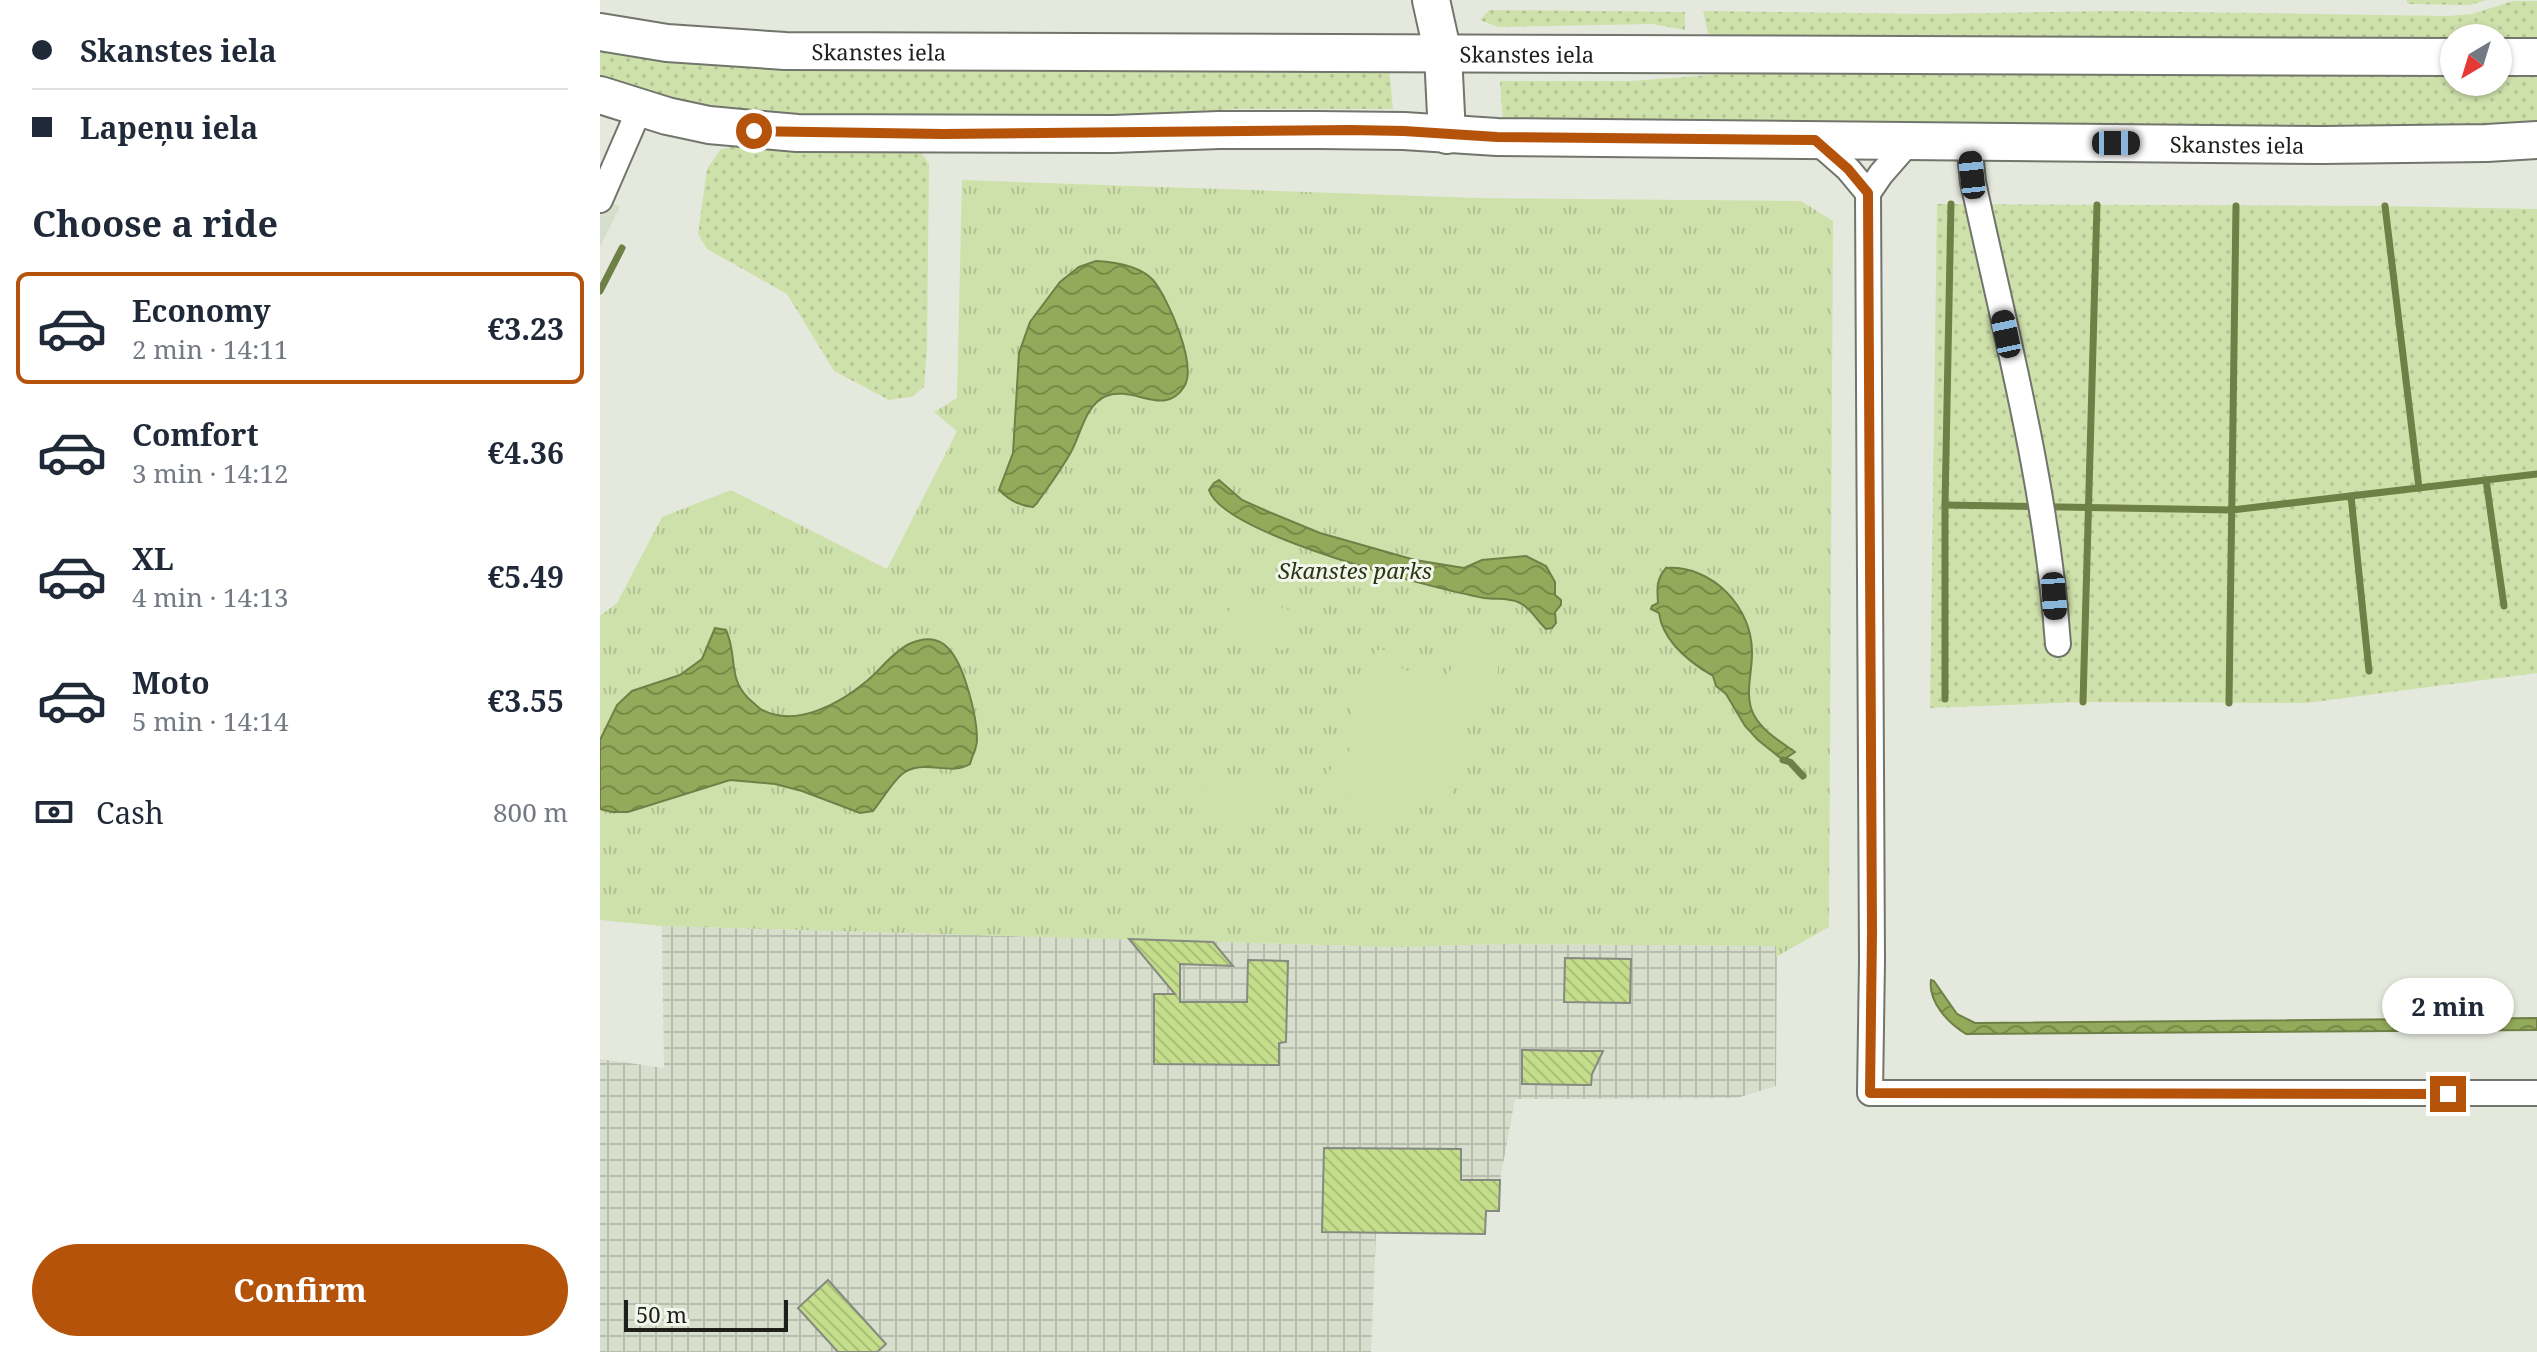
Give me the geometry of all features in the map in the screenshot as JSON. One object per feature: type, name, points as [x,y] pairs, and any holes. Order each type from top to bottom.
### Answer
[{"type":"main road","points":[[1431,0],[1443,54],[1447,135]]},
{"type":"main road","name":"Skanstes iela","points":[[600,32],[667,43],[785,51],[2440,57]]},
{"type":"main road","points":[[2512,57],[2537,57]]},
{"type":"main road","name":"Skanstes iela","points":[[600,95],[709,125],[797,133],[1113,134],[1318,130],[1909,142],[2322,145],[2537,140]]},
{"type":"street","points":[[600,200],[640,108]]},
{"type":"street","points":[[1815,140],[1848,169],[1868,193]]},
{"type":"street","points":[[1909,142],[1868,193],[1870,1093],[2537,1093]]},
{"type":"street","points":[[1969,142],[1973,182],[2038,485],[2058,644]]},
{"type":"shaded area","points":[[600,197],[620,207],[600,247]]},
{"type":"shaded area","points":[[662,926],[1394,947],[1505,944],[1777,946],[1776,1086],[1737,1098],[1515,1099],[1500,1180],[1499,1211],[1486,1211],[1485,1234],[1376,1233],[1371,1352],[600,1352],[600,1059],[664,1068]],"holes":[[[1324,1148],[1335,1232],[1322,1232]]]},
{"type":"green space","points":[[2406,0],[2487,0],[2470,5],[2408,4]]},
{"type":"green space","points":[[2513,1],[2537,1],[2537,44],[2512,45],[2512,24],[2440,24],[2440,46],[1727,37],[1708,34],[1703,11],[1934,14],[2112,11],[2472,14]]},
{"type":"green space","points":[[1489,10],[1685,12],[1685,30],[1652,24],[1498,27],[1480,20]]},
{"type":"green space","points":[[600,48],[1389,67],[1393,109],[1236,109],[1074,120],[761,115],[700,109],[600,80]]},
{"type":"green space","points":[[1762,71],[2440,76],[2440,96],[2512,96],[2512,75],[2537,74],[2537,122],[2444,128],[1503,123],[1500,81],[1631,81]]},
{"type":"green space","points":[[721,149],[919,149],[929,164],[927,351],[924,387],[912,397],[889,400],[834,371],[787,294],[707,249],[698,234],[707,169]]},
{"type":"green space","name":"Skanstes parks","points":[[962,180],[1478,198],[1801,201],[1833,221],[1829,927],[1776,957],[1776,946],[1505,944],[1394,947],[662,926],[600,920],[600,616],[617,603],[662,517],[731,490],[887,569],[957,431],[934,412],[957,398]]},
{"type":"green space","points":[[1937,204],[2537,209],[2537,673],[2306,703],[2083,702],[1930,708]]},
{"type":"green space","points":[[1237,590],[1299,614],[1285,651],[1223,627]]},
{"type":"green space","points":[[1470,640],[1499,655],[1497,686],[1463,715],[1463,739],[1447,784],[1454,789],[1450,798],[1409,809],[1405,803],[1385,807],[1385,816],[1371,815],[1369,809],[1341,787],[1338,781],[1330,779],[1329,771],[1351,748],[1353,691],[1373,673],[1377,650],[1406,650],[1402,669],[1437,682],[1443,681]]},
{"type":"green space","points":[[1205,774],[1272,781],[1267,821],[1201,813]]},
{"type":"water","points":[[1096,261],[1134,268],[1153,280],[1179,332],[1187,377],[1184,387],[1167,400],[1117,394],[1099,400],[1088,413],[1067,459],[1037,503],[1033,507],[1023,505],[1010,500],[999,490],[1013,453],[1019,353],[1030,322],[1060,282],[1079,267]]},
{"type":"water","points":[[1219,480],[1242,500],[1320,533],[1415,560],[1464,568],[1482,560],[1526,556],[1546,566],[1555,582],[1555,595],[1561,600],[1555,612],[1556,623],[1546,629],[1524,605],[1516,601],[1484,598],[1423,584],[1290,542],[1251,525],[1223,507],[1209,490]]},
{"type":"water","points":[[1666,568],[1699,574],[1714,582],[1738,606],[1751,637],[1751,708],[1772,736],[1795,752],[1783,760],[1745,726],[1726,694],[1716,686],[1713,676],[1678,650],[1666,633],[1659,613],[1651,609],[1658,603],[1658,584]]},
{"type":"water","points":[[715,628],[726,630],[737,682],[748,698],[762,710],[790,716],[818,710],[845,697],[903,647],[920,640],[937,640],[955,656],[973,707],[977,740],[970,764],[954,769],[927,767],[909,770],[897,779],[873,811],[860,813],[775,784],[730,780],[628,812],[600,809],[600,740],[617,705],[632,691],[680,675],[702,659]]},
{"type":"water","points":[[1931,980],[1957,1014],[1975,1023],[2537,1018],[2537,1030],[1966,1034],[1936,1004]]},
{"type":"building","points":[[1129,939],[1213,942],[1233,966],[1180,964],[1180,1002],[1247,1002],[1248,960],[1288,961],[1286,1042],[1279,1043],[1279,1065],[1154,1064],[1154,994],[1175,994]]},
{"type":"building","points":[[1565,958],[1631,959],[1630,1003],[1564,1002]]},
{"type":"building","points":[[1522,1050],[1603,1051],[1592,1074],[1591,1085],[1582,1085],[1522,1084]]},
{"type":"building","points":[[1324,1148],[1461,1149],[1461,1180],[1500,1180],[1499,1211],[1486,1211],[1485,1234],[1322,1232]]},
{"type":"building","points":[[828,1280],[886,1344],[877,1352],[838,1352],[798,1308]]},
{"type":"waterway","points":[[1945,699],[1951,204]]},
{"type":"waterway","points":[[2083,702],[2097,205]]},
{"type":"waterway","points":[[2229,703],[2236,206]]},
{"type":"waterway","points":[[2385,206],[2419,488]]},
{"type":"waterway","points":[[600,291],[622,248]]},
{"type":"waterway","points":[[1945,505],[2232,510],[2537,474]]},
{"type":"waterway","points":[[2486,480],[2504,606]]},
{"type":"waterway","points":[[2351,496],[2369,671]]},
{"type":"waterway","points":[[1783,760],[1790,762],[1803,776]]},
{"type":"route","points":[[754,131],[1113,134],[1350,130],[1497,137],[1815,140],[1848,169],[1868,193],[1870,1093],[2448,1094]]}]
